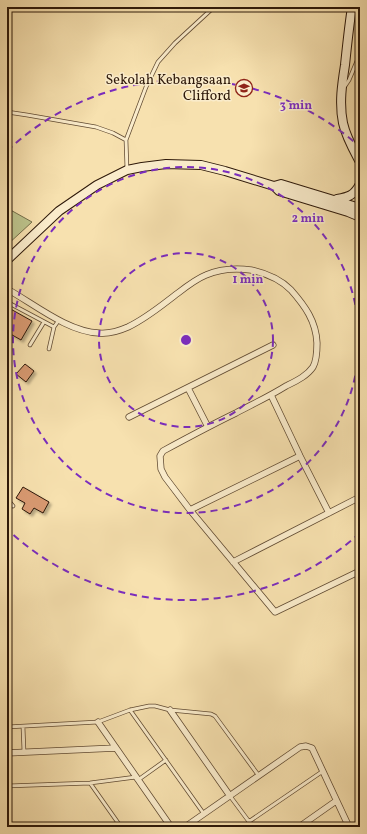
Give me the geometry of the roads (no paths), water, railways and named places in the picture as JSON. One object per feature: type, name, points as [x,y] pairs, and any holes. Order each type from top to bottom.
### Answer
[{"type":"street","points":[[352,7],[341,93],[341,108],[347,135],[360,162]]},
{"type":"street","points":[[7,260],[59,211],[97,185],[127,170],[166,164],[201,165],[226,171],[274,186],[279,191],[360,217]]},
{"type":"street","points":[[274,186],[281,184],[360,208]]},
{"type":"street","points":[[336,200],[349,197],[358,189],[360,184]]},
{"type":"street","points":[[348,212],[360,211]]},
{"type":"street","points":[[9,291],[59,320],[88,332],[99,333],[116,331],[134,324],[147,317],[194,281],[217,271],[242,269],[257,272],[272,278],[287,287],[300,300],[314,325],[316,337],[316,362],[313,367],[307,374],[270,395],[163,451],[160,456],[161,469],[164,477],[190,510],[275,612],[360,571]]},
{"type":"street","points":[[129,417],[273,345]]},
{"type":"street","points":[[188,388],[208,427]]},
{"type":"street","points":[[270,395],[329,513]]},
{"type":"street","points":[[190,510],[300,456]]},
{"type":"street","points":[[233,562],[360,497]]},
{"type":"street","points":[[170,710],[230,796]]},
{"type":"street","points":[[98,722],[171,827]]},
{"type":"street","points":[[185,827],[300,747],[306,746],[312,748],[349,827]]},
{"type":"street","points":[[7,753],[116,748]]},
{"type":"street","points":[[299,827],[336,801]]},
{"type":"lane","points":[[127,170],[126,140],[146,87],[158,62],[179,39],[214,7]]},
{"type":"lane","points":[[341,93],[349,80],[360,54]]},
{"type":"lane","points":[[7,112],[96,127],[126,140]]},
{"type":"lane","points":[[9,291],[7,301],[54,328]]},
{"type":"lane","points":[[49,349],[54,328],[59,320]]},
{"type":"lane","points":[[30,345],[44,322]]},
{"type":"lane","points":[[7,499],[13,506]]},
{"type":"lane","points":[[7,728],[98,722],[130,710],[149,706],[170,710],[211,714],[216,716],[259,776]]},
{"type":"lane","points":[[130,710],[204,814]]},
{"type":"lane","points":[[22,727],[24,752]]},
{"type":"lane","points":[[7,786],[90,783],[137,778],[166,760]]},
{"type":"lane","points":[[242,827],[322,771]]},
{"type":"lane","points":[[90,783],[120,827]]},
{"type":"lane","points":[[230,796],[253,827]]},
{"type":"place","name":"Sekolah Kebangsaan Clifford","points":[[244,88]]}]
